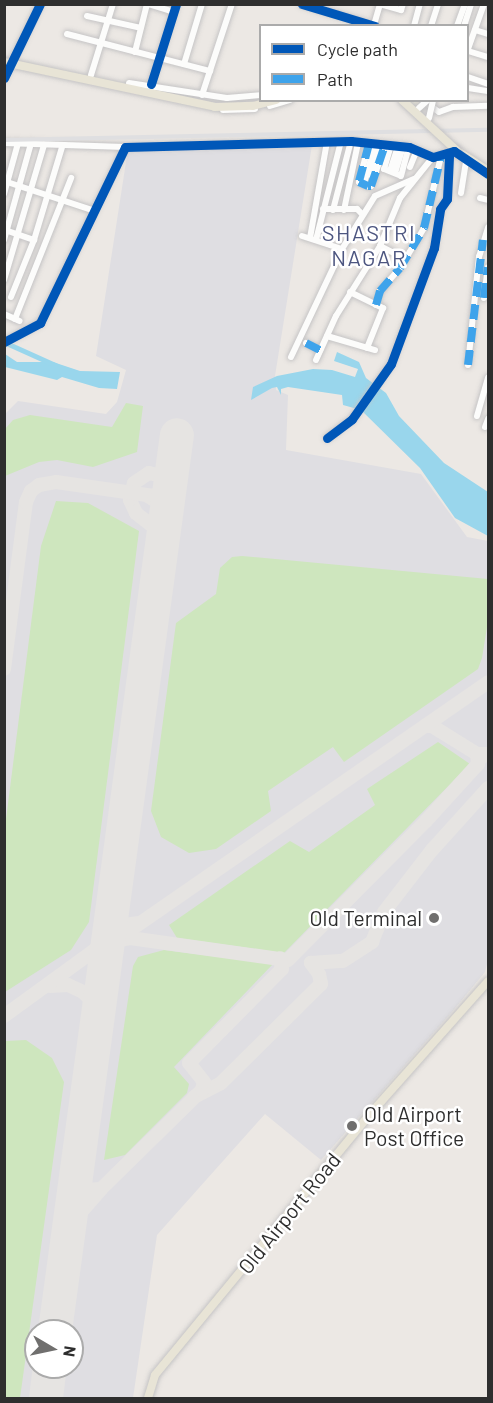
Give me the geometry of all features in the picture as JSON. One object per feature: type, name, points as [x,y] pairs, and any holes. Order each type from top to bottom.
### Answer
[{"type":"main road","points":[[8,61],[91,75],[128,85]]},
{"type":"main road","points":[[8,61],[219,103],[259,100]]},
{"type":"main road","points":[[145,87],[225,108],[263,102]]},
{"type":"main road","points":[[405,102],[428,102],[429,118],[471,157],[489,165]]},
{"type":"main road","points":[[405,102],[467,160],[489,172]]},
{"type":"main road","name":"Old Airport Road","points":[[148,1398],[155,1375],[371,1113],[489,981]]},
{"type":"street","points":[[4,78],[8,61],[40,4]]},
{"type":"street","points":[[91,75],[113,4]]},
{"type":"street","points":[[135,52],[148,4],[175,8],[159,58],[145,87],[202,95],[259,95]]},
{"type":"street","points":[[184,64],[202,4]]},
{"type":"street","points":[[202,95],[232,4]]},
{"type":"street","points":[[302,4],[370,24]]},
{"type":"street","points":[[334,14],[337,4]]},
{"type":"street","points":[[374,24],[380,4],[401,10],[403,4]]},
{"type":"street","points":[[415,24],[420,4]]},
{"type":"street","points":[[432,24],[438,4]]},
{"type":"street","points":[[458,24],[465,4]]},
{"type":"street","points":[[465,24],[471,4]]},
{"type":"street","points":[[469,47],[486,5]]},
{"type":"street","points":[[87,16],[141,28]]},
{"type":"street","points":[[475,30],[489,34]]},
{"type":"street","points":[[67,34],[210,71]]},
{"type":"street","points":[[469,50],[489,57]]},
{"type":"street","points":[[469,77],[489,84]]},
{"type":"street","points":[[128,85],[140,94],[225,111],[258,109],[283,102]]},
{"type":"street","points":[[469,88],[489,91]]},
{"type":"street","points":[[405,102],[423,116],[433,108]]},
{"type":"street","points":[[428,102],[433,108]]},
{"type":"street","points":[[428,102],[439,112],[453,107],[489,106]]},
{"type":"street","points":[[428,102],[429,118]]},
{"type":"street","points":[[313,239],[341,141]]},
{"type":"street","points":[[333,210],[351,141]]},
{"type":"street","points":[[5,143],[31,143],[62,147],[125,147],[351,141],[417,150],[433,157],[449,156]]},
{"type":"street","points":[[313,239],[327,142]]},
{"type":"street","points":[[4,194],[18,143]]},
{"type":"street","points":[[4,240],[31,143]]},
{"type":"street","points":[[344,210],[358,143]]},
{"type":"street","points":[[4,280],[44,145]]},
{"type":"street","points":[[389,145],[400,176],[392,172],[389,145]]},
{"type":"street","points":[[389,145],[371,186],[366,185],[389,145]]},
{"type":"street","points":[[11,297],[34,240],[62,147]]},
{"type":"street","points":[[6,342],[40,323],[92,210],[125,147]]},
{"type":"street","points":[[410,167],[417,150]]},
{"type":"street","points":[[327,438],[352,419],[377,379],[391,364],[434,248],[440,209],[447,200],[449,156],[454,151],[466,161],[489,172]]},
{"type":"street","points":[[376,305],[380,291],[406,259],[424,228],[441,156]]},
{"type":"street","points":[[316,360],[350,292],[380,246],[400,198],[433,157]]},
{"type":"street","points":[[460,193],[466,161]]},
{"type":"street","points":[[4,314],[18,320],[71,178]]},
{"type":"street","points":[[291,357],[342,249],[362,214],[375,196],[418,178]]},
{"type":"street","points":[[6,182],[92,210]]},
{"type":"street","points":[[480,198],[489,200]]},
{"type":"street","points":[[323,209],[357,209],[362,214]]},
{"type":"street","points":[[468,365],[484,232],[489,227]]},
{"type":"street","points":[[6,230],[34,240]]},
{"type":"street","points":[[302,236],[342,249]]},
{"type":"street","points":[[380,246],[406,259]]},
{"type":"street","points":[[475,297],[486,298],[489,267]]},
{"type":"street","points":[[350,292],[383,308],[367,348]]},
{"type":"street","points":[[327,336],[375,350]]},
{"type":"street","points":[[306,343],[320,350]]},
{"type":"street","points":[[477,416],[489,378]]},
{"type":"street","points":[[485,427],[489,419]]},
{"type":"shaded area","points":[[312,145],[275,376],[276,390],[288,395],[286,450],[421,474],[467,537],[488,541],[488,960],[485,972],[451,1013],[321,1160],[265,1114],[157,1235],[133,1398],[5,1398],[5,414],[18,401],[106,414],[117,402],[126,370],[96,356],[128,149]]},
{"type":"green space","points":[[126,403],[143,406],[137,452],[93,467],[57,460],[39,462],[5,476],[5,429],[13,420],[30,415],[112,427]]},
{"type":"green space","points":[[56,501],[88,503],[139,531],[89,922],[71,950],[5,992],[5,827],[41,546]]},
{"type":"green space","points":[[242,556],[488,579],[488,621],[482,658],[478,669],[344,762],[333,747],[268,791],[271,811],[216,849],[189,853],[161,837],[151,811],[176,623],[216,594],[220,568],[232,557]]},
{"type":"green space","points":[[438,742],[470,764],[284,953],[177,938],[169,925],[290,841],[309,852],[375,805],[367,789]]},
{"type":"green space","points":[[164,950],[273,964],[174,1067],[189,1084],[187,1093],[125,1155],[104,1160],[133,966],[138,957]]},
{"type":"green space","points":[[26,1040],[52,1058],[64,1082],[31,1319],[24,1319],[24,1369],[20,1398],[5,1398],[5,1041]]},
{"type":"water","points":[[337,352],[359,362],[366,378],[386,393],[399,416],[444,463],[488,492],[488,536],[455,518],[420,468],[361,410],[343,405],[342,395],[288,387],[281,389],[281,395],[277,387],[251,400],[253,387],[277,376],[313,369],[332,370],[355,377],[358,369],[334,361]]},
{"type":"water","points":[[5,354],[17,362],[53,362],[80,371],[120,372],[117,389],[99,388],[62,377],[57,380],[5,367]]},
{"type":"waterway","points":[[4,342],[55,365]]},
{"type":"taxiway","points":[[162,546],[177,492],[166,477],[149,473],[134,483],[130,500],[136,513],[155,528],[162,549]]},
{"type":"taxiway","points":[[4,669],[26,502],[31,491],[39,485],[56,482],[154,496],[164,491],[171,480]]},
{"type":"taxiway","points":[[148,496],[161,504],[166,518]]},
{"type":"taxiway","points":[[105,955],[123,935],[488,682]]},
{"type":"taxiway","points":[[425,726],[432,726],[482,757]]},
{"type":"taxiway","points":[[288,960],[426,821],[478,764],[477,754],[488,754]]},
{"type":"taxiway","points":[[194,1097],[221,1083],[321,984],[319,974],[311,963],[343,961],[372,942],[384,912],[432,850],[488,788]]},
{"type":"taxiway","points":[[112,906],[123,925],[139,923]]},
{"type":"taxiway","points":[[116,941],[130,938],[287,960]]},
{"type":"taxiway","points":[[4,1016],[106,942]]},
{"type":"taxiway","points":[[68,1238],[76,1218],[101,1189],[202,1090],[204,1082],[189,1063],[282,969],[280,958]]},
{"type":"taxiway","points":[[50,986],[68,985],[83,992],[96,1005],[97,1015]]},
{"type":"taxiway","points":[[76,1180],[83,1190],[101,1189]]},
{"type":"runway","points":[[57,1319],[177,435]]},
{"type":"runway","points":[[46,1398],[48,1379]]},
{"type":"railway","points":[[4,140],[488,130]]},
{"type":"marked path","points":[[369,144],[359,182],[368,186],[371,186],[385,145]]},
{"type":"marked path","points":[[376,305],[380,291],[400,268],[424,228],[441,156]]},
{"type":"marked path","points":[[468,365],[483,240]]},
{"type":"marked path","points":[[484,298],[488,267]]},
{"type":"marked path","points":[[306,343],[320,350]]},
{"type":"cycle path","points":[[4,78],[40,4]]},
{"type":"cycle path","points":[[151,84],[176,4]]},
{"type":"cycle path","points":[[302,4],[368,24]]},
{"type":"cycle path","points":[[4,342],[40,323],[125,147],[351,141],[409,147],[433,157],[454,151],[488,174]]},
{"type":"cycle path","points":[[327,438],[352,419],[391,364],[434,248],[440,209],[447,199],[449,156]]},
{"type":"place","name":"Old Terminal","points":[[434,918]]},
{"type":"place","name":"Old Airport Post Office","points":[[352,1126]]},
{"type":"district","name":"SHASTRI NAGAR","points":[[369,244]]}]
